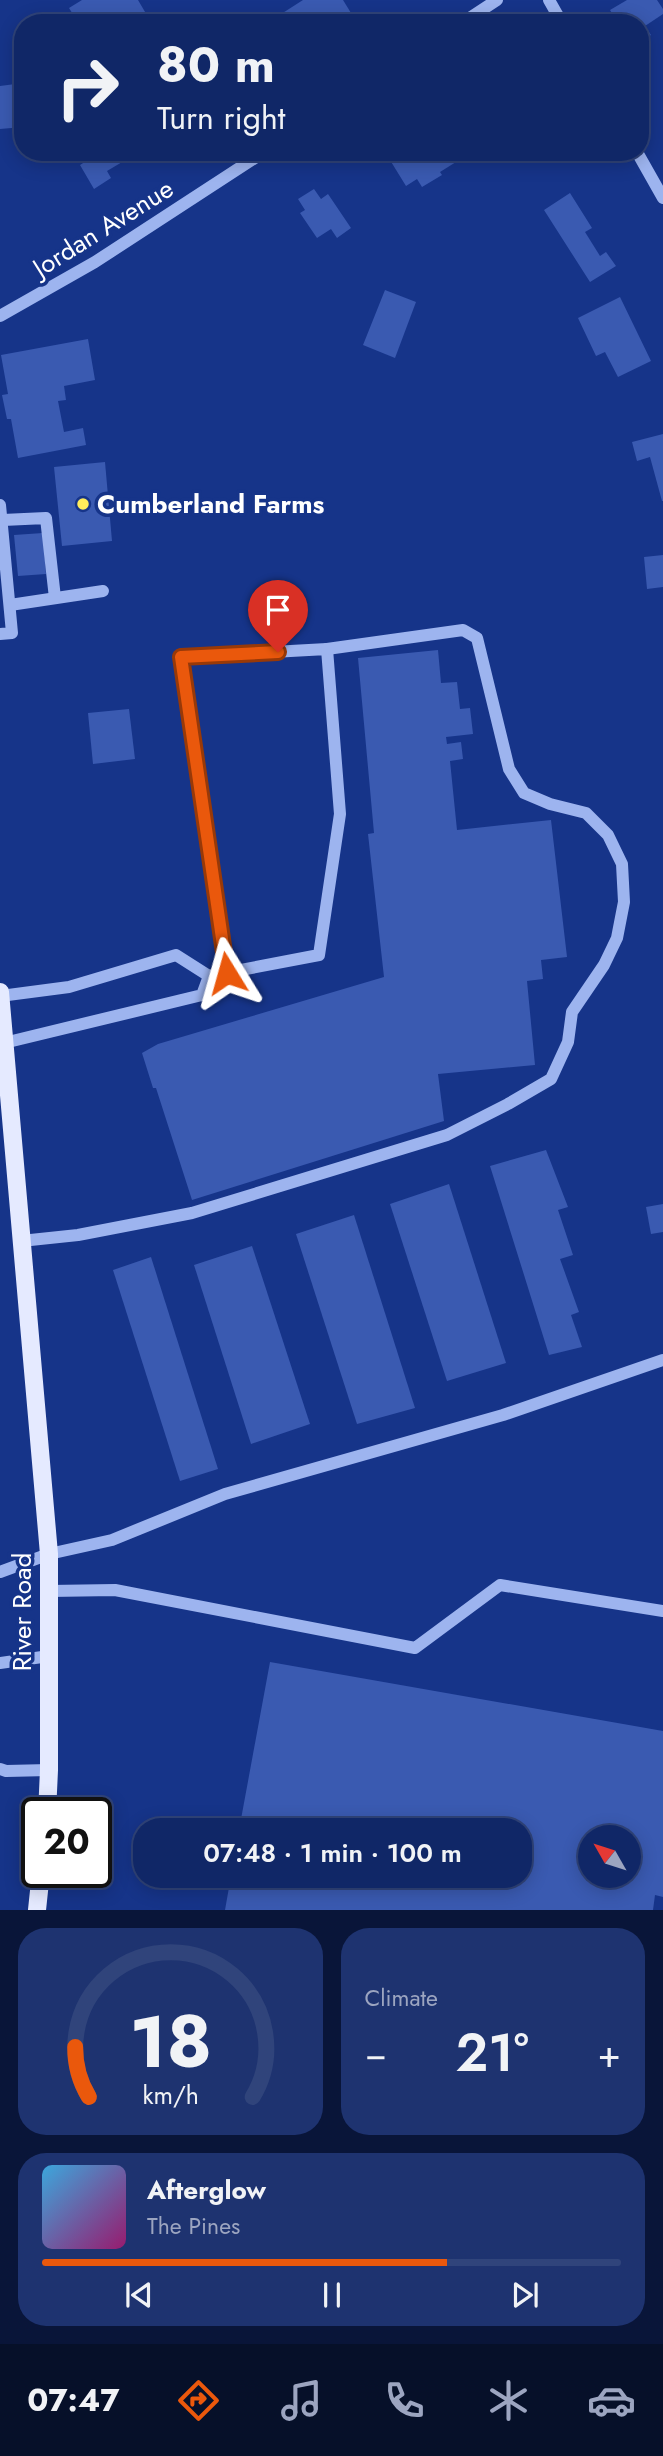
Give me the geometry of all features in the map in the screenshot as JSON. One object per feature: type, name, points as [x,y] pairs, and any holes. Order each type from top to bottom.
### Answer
[{"type":"main road","name":"River Road","points":[[0,994],[5,1098],[21,1241],[49,1554],[48,1797]]},
{"type":"main road","points":[[37,1910],[39,1888]]},
{"type":"street","points":[[476,14],[497,0]]},
{"type":"street","name":"Jordan Avenue","points":[[0,316],[95,262],[250,161]]},
{"type":"street","points":[[641,161],[663,198]]},
{"type":"street","points":[[0,505],[12,633],[0,634]]},
{"type":"street","points":[[3,520],[46,518],[55,598]]},
{"type":"street","points":[[10,605],[103,591]]},
{"type":"street","points":[[21,1241],[78,1235],[205,1209],[447,1135],[551,1079],[568,1042],[572,1012],[604,965],[617,937],[624,902],[622,864],[608,835],[586,813],[550,804],[524,793],[509,769],[477,638],[463,630],[327,649],[181,657],[227,973]]},
{"type":"street","points":[[0,994],[69,987],[176,955],[209,976],[319,955],[340,814],[327,649]]},
{"type":"street","points":[[4,1043],[202,995],[209,976]]},
{"type":"street","points":[[0,1572],[49,1554],[112,1540],[225,1494],[503,1415],[663,1360]]},
{"type":"street","points":[[49,1591],[115,1590],[415,1648],[500,1585],[663,1611]]},
{"type":"street","points":[[0,1663],[49,1656]]},
{"type":"street","points":[[0,1769],[49,1770]]},
{"type":"building","points":[[82,0],[138,0],[146,14],[73,14],[69,8]]},
{"type":"building","points":[[303,0],[343,0],[351,13],[349,14],[281,14]]},
{"type":"building","points":[[627,0],[657,0],[663,14],[649,23],[649,14],[612,14],[610,10]]},
{"type":"building","points":[[14,84],[14,128],[0,129],[0,86]]},
{"type":"building","points":[[86,161],[124,161],[107,171],[111,178],[94,189],[80,165]]},
{"type":"building","points":[[391,161],[458,161],[440,172],[442,175],[422,187],[417,179],[406,186]]},
{"type":"building","points":[[314,189],[321,199],[328,194],[351,228],[337,238],[331,229],[317,238],[300,213],[305,210],[298,199]]},
{"type":"building","points":[[570,193],[592,228],[585,232],[600,256],[606,252],[616,266],[590,282],[544,210]]},
{"type":"building","points":[[385,290],[416,302],[395,358],[363,345]]},
{"type":"building","points":[[620,297],[651,361],[618,377],[605,352],[596,356],[578,318]]},
{"type":"building","points":[[88,339],[95,380],[64,386],[66,400],[58,401],[64,432],[83,428],[86,445],[18,458],[11,419],[7,419],[2,395],[8,394],[1,355]]},
{"type":"building","points":[[663,434],[662,501],[650,457],[637,461],[632,442]]},
{"type":"building","name":"Cumberland Farms","points":[[105,462],[112,541],[62,546],[54,467]]},
{"type":"building","name":"Cumberland Farms","points":[[43,533],[46,574],[18,576],[14,535]]},
{"type":"building","points":[[663,555],[663,587],[647,589],[644,557]]},
{"type":"building","points":[[438,650],[441,683],[457,682],[460,709],[470,708],[473,734],[446,737],[447,744],[461,742],[463,759],[450,761],[457,830],[551,820],[567,957],[541,960],[543,979],[527,981],[535,1065],[438,1074],[444,1121],[192,1200],[142,1053],[158,1044],[384,977],[368,834],[374,833],[358,658]]},
{"type":"building","points":[[129,709],[135,759],[93,764],[88,713]]},
{"type":"building","points":[[546,1150],[568,1207],[558,1210],[573,1255],[560,1259],[579,1312],[571,1315],[582,1347],[549,1355],[490,1166]]},
{"type":"building","points":[[449,1184],[506,1363],[447,1381],[390,1204]]},
{"type":"building","points":[[663,1204],[663,1232],[651,1234],[646,1207]]},
{"type":"building","points":[[354,1215],[415,1408],[357,1424],[296,1234]]},
{"type":"building","points":[[252,1246],[310,1424],[251,1444],[194,1265]]},
{"type":"building","points":[[151,1257],[218,1469],[180,1481],[113,1270]]},
{"type":"building","points":[[270,1662],[663,1731],[663,1897],[655,1895],[653,1910],[225,1910],[229,1888],[532,1888],[532,1818],[241,1818]]},
{"type":"place","name":"Cumberland Farms","points":[[83,504]]},
{"type":"route","points":[[227,973],[181,657],[278,652]]}]
